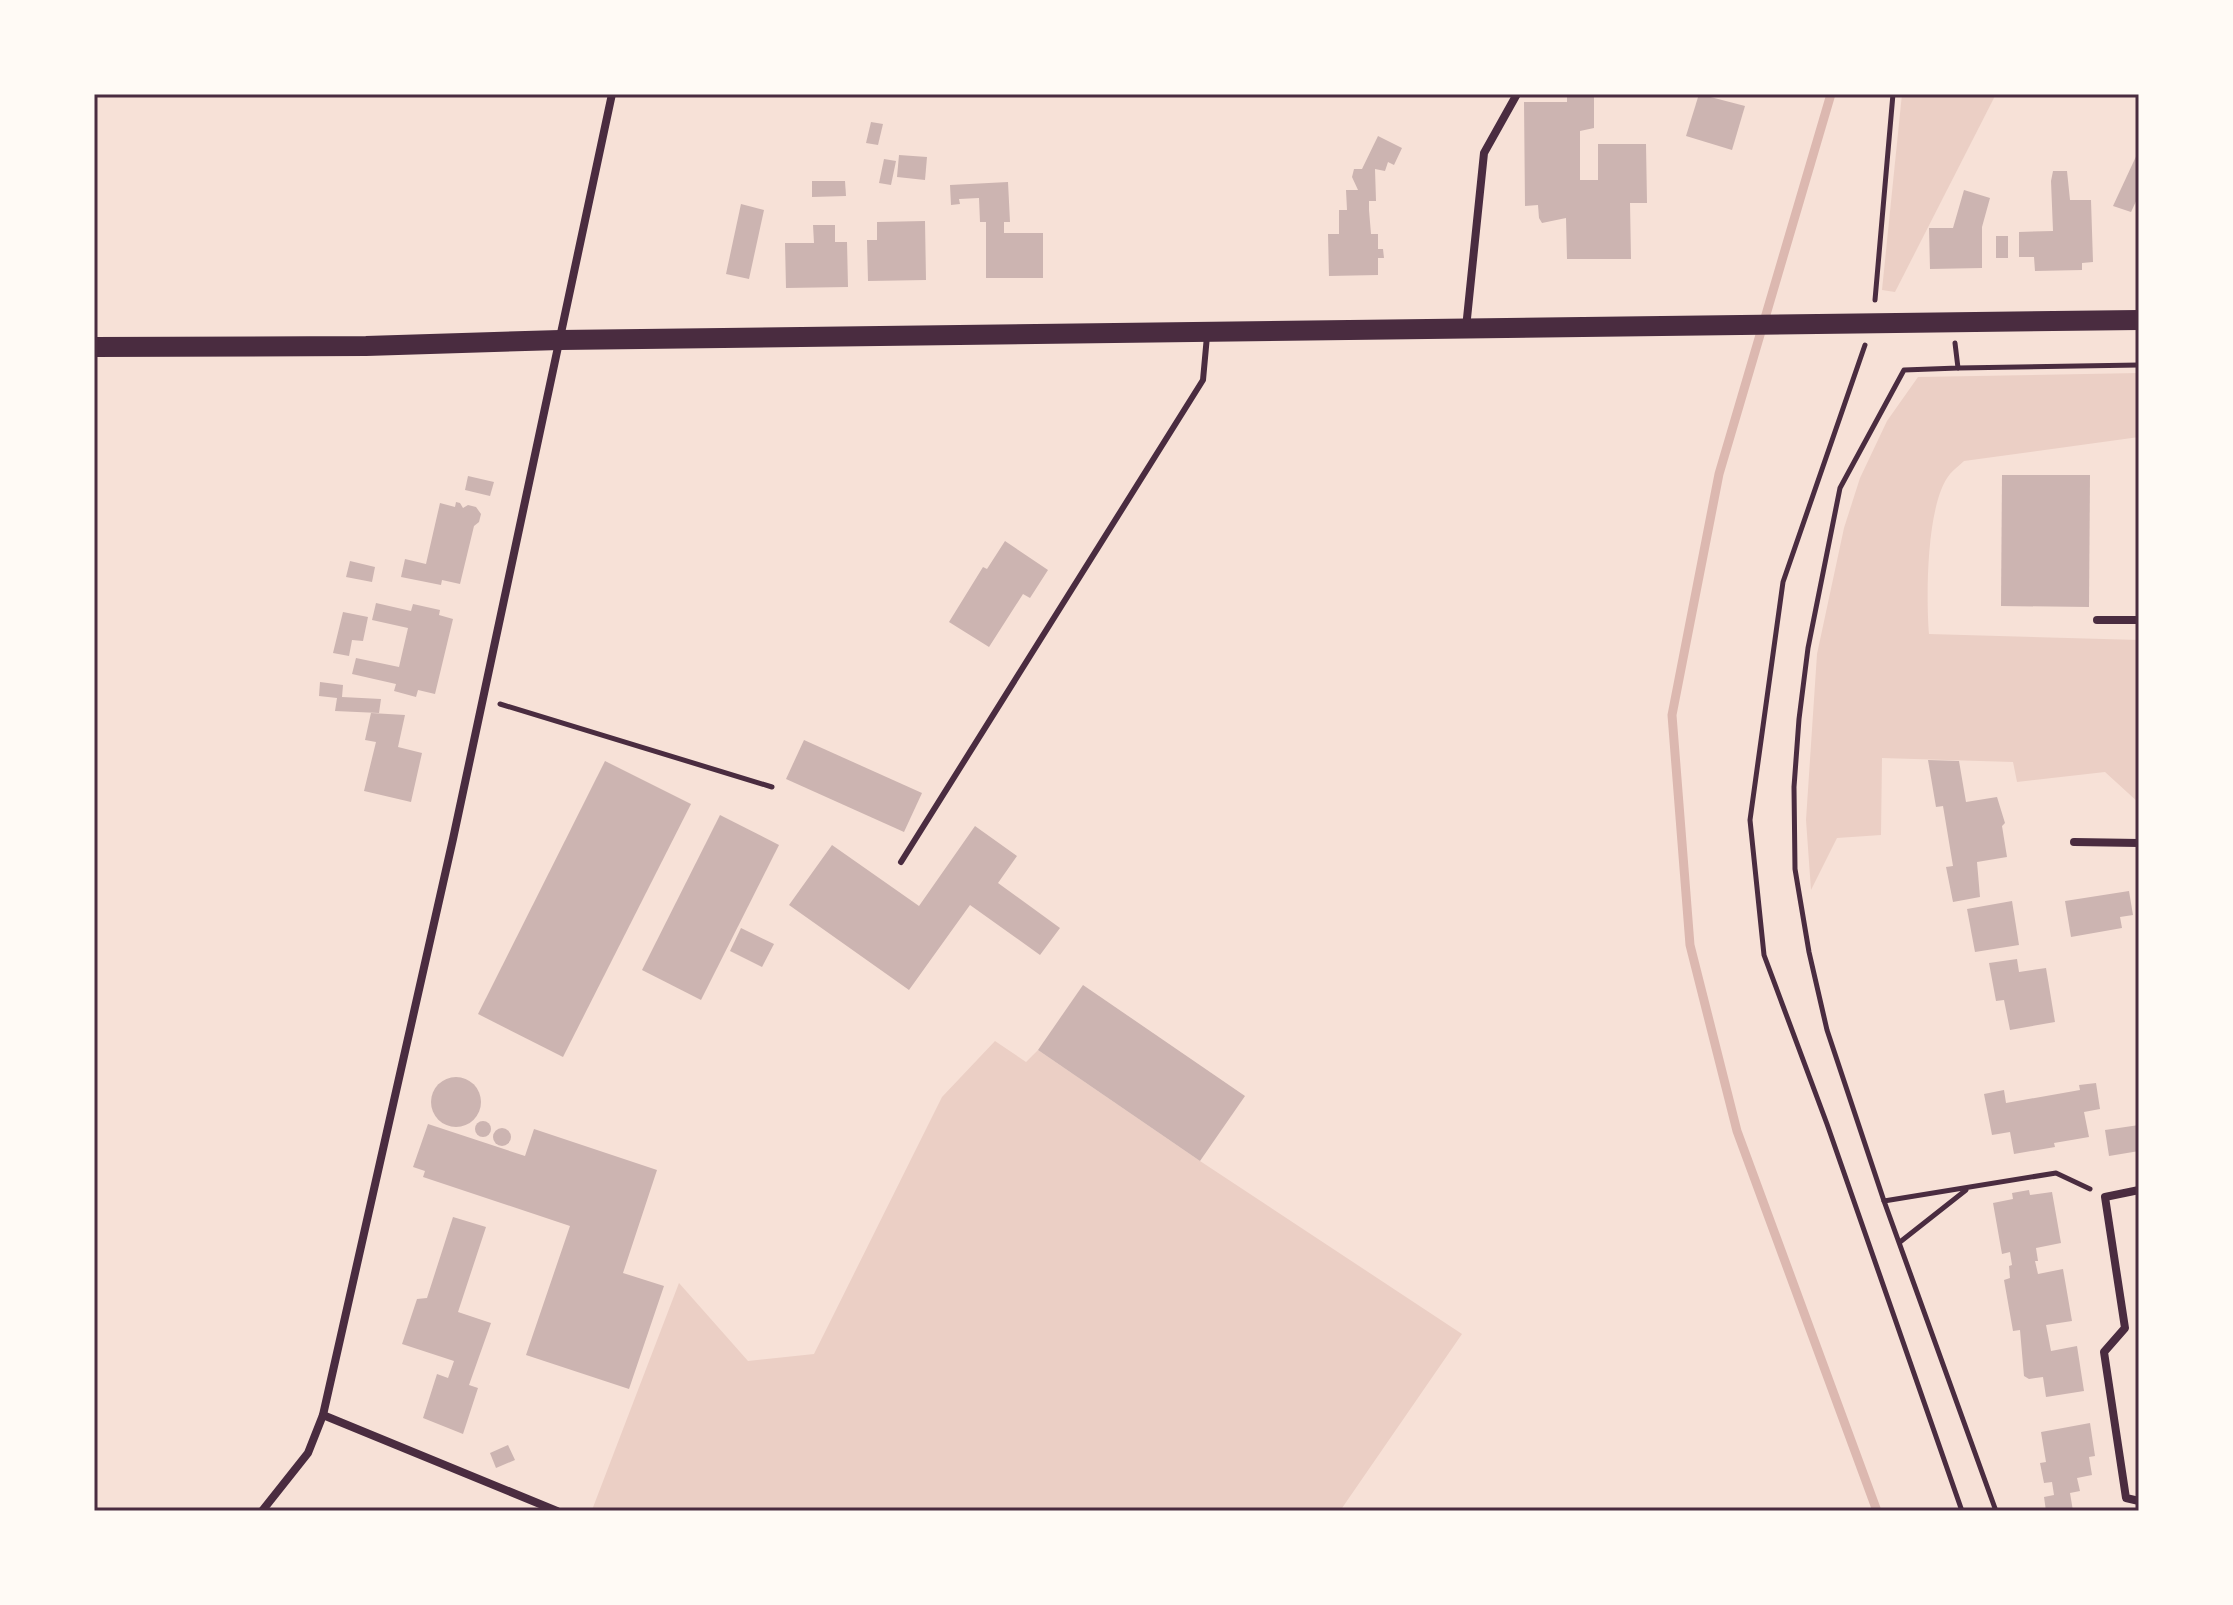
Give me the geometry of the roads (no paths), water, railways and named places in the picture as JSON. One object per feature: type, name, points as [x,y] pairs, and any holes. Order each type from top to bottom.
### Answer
[{"type":"main road","points":[[94,347],[381,346],[560,340],[2139,320]]},
{"type":"street","points":[[262,1511],[308,1453],[323,1415],[484,699],[612,94]]},
{"type":"street","points":[[1466,329],[1484,153],[1517,94]]},
{"type":"street","points":[[2097,620],[2139,620]]},
{"type":"street","points":[[2074,842],[2139,843]]},
{"type":"street","points":[[2139,1190],[2105,1197],[2125,1328],[2104,1352],[2126,1498],[2139,1501]]},
{"type":"street","points":[[323,1415],[557,1511]]},
{"type":"lane","points":[[901,862],[1203,380],[1207,333]]},
{"type":"waterway","points":[[1831,94],[1719,474],[1672,715],[1690,945],[1737,1131],[1877,1511]]}]
